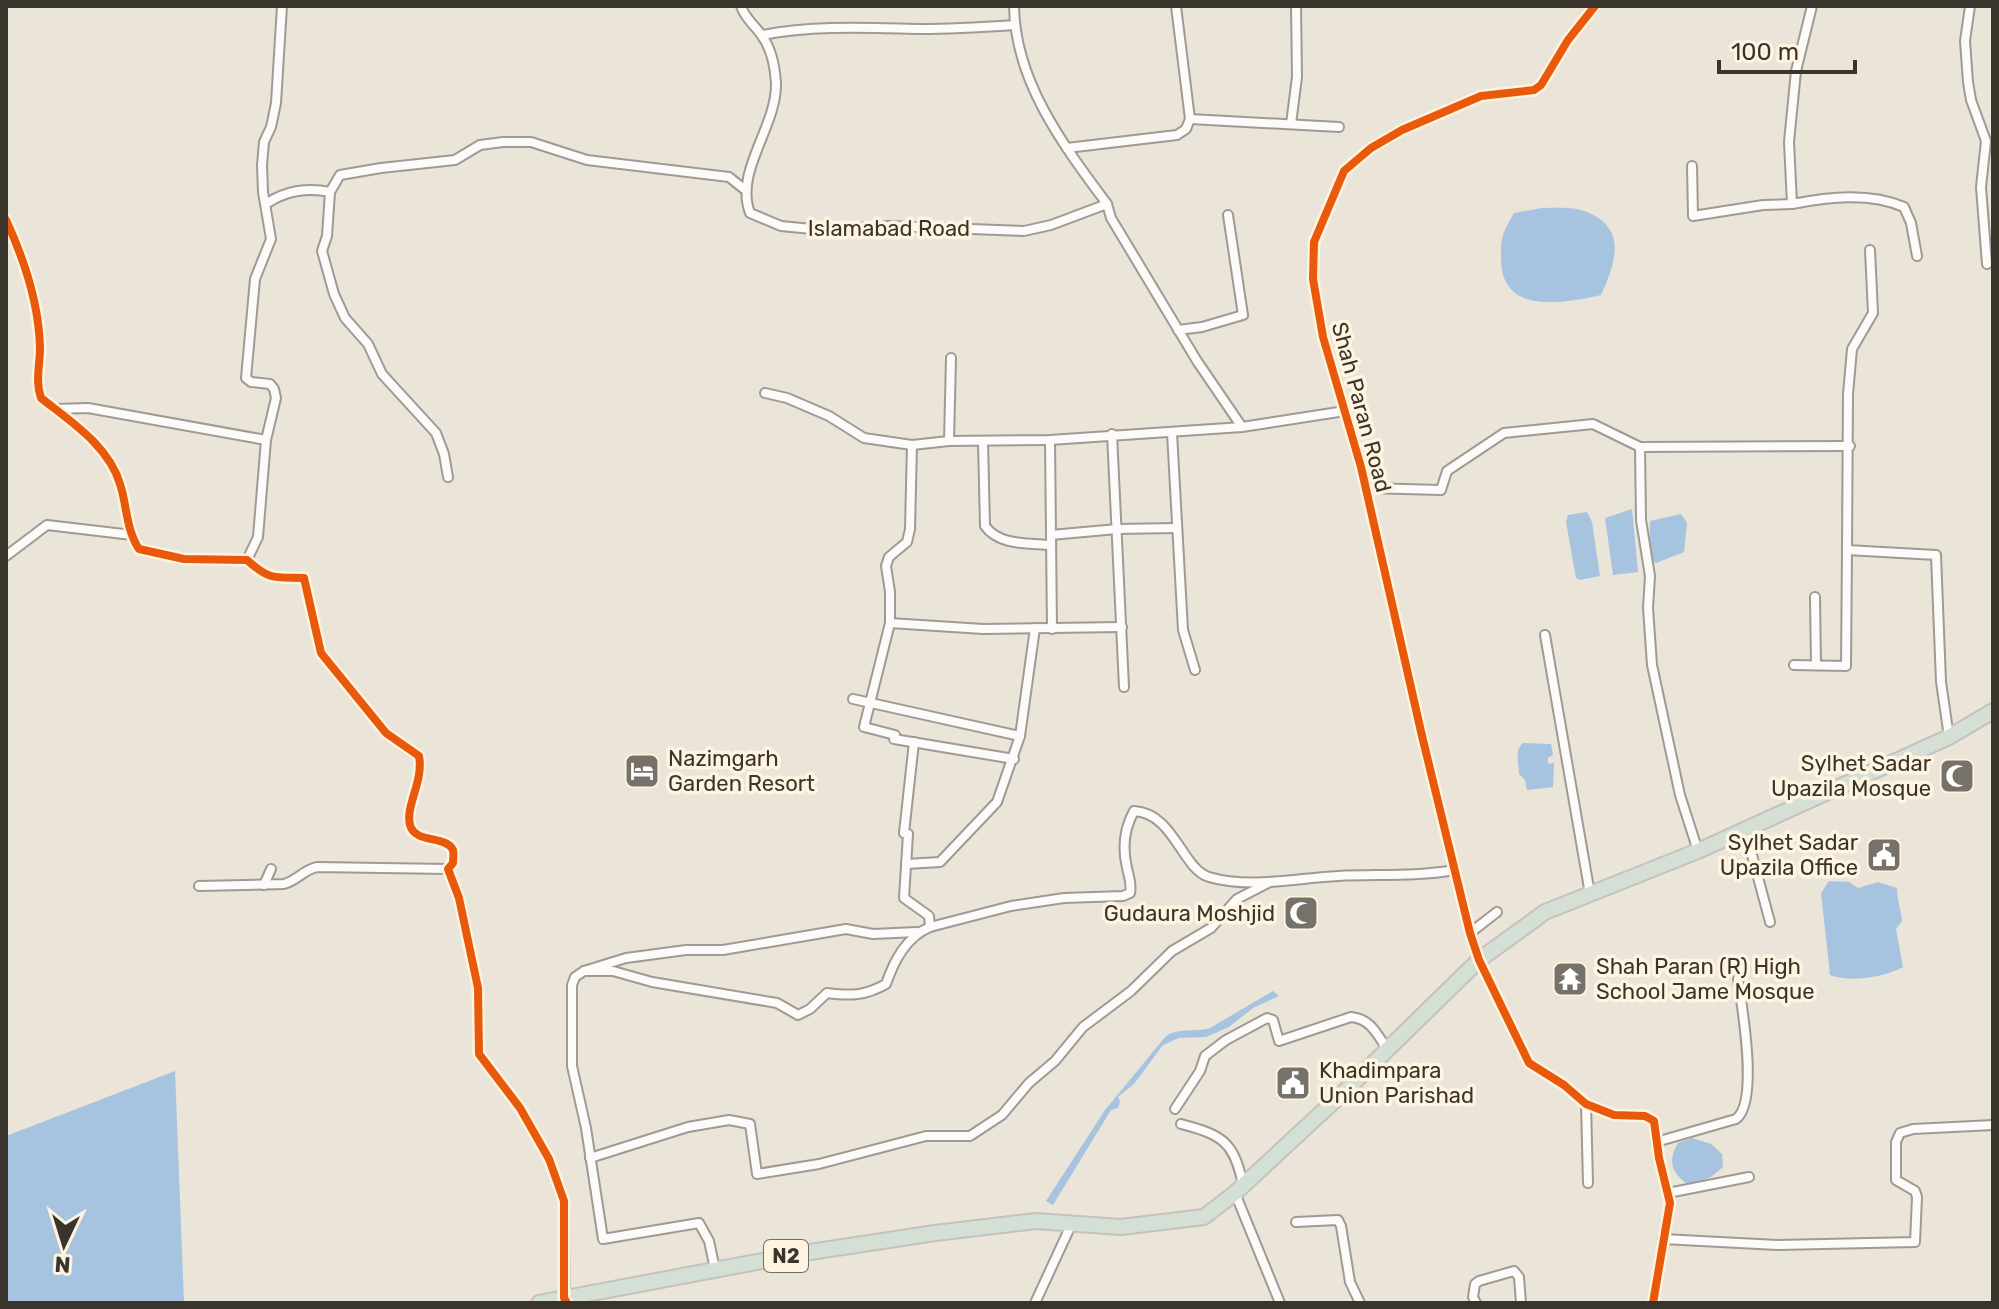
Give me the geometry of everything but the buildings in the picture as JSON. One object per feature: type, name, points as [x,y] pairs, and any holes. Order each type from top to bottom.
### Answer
[{"type":"highway","name":"N2","points":[[539,1303],[565,1301],[825,1249],[1036,1221],[1121,1227],[1204,1217],[1239,1189],[1479,960],[1545,912],[1698,851],[1949,737],[1993,711]]},
{"type":"street","points":[[247,560],[258,537],[266,440],[276,398],[274,389],[264,381],[251,382],[246,378],[253,290],[271,239],[262,165],[264,142],[276,103],[282,6]]},
{"type":"street","points":[[448,477],[436,433],[382,374],[368,344],[345,318],[334,294],[322,251],[327,236],[330,192],[340,175],[455,160],[480,145],[531,142],[587,160],[729,177],[744,189],[774,105],[776,81],[770,51],[762,35],[744,16],[741,6]]},
{"type":"street","points":[[1014,6],[1020,50],[1037,99],[1107,204],[1111,218],[1178,330],[1242,427]]},
{"type":"street","points":[[1067,148],[1177,135],[1186,129],[1190,119],[1176,6]]},
{"type":"street","points":[[1291,124],[1297,77],[1296,6]]},
{"type":"street","name":"Shah Paran Road","points":[[1586,1104],[1564,1085],[1529,1063],[1479,960],[1470,933],[1366,488],[1323,337],[1313,279],[1314,242],[1344,171],[1371,148],[1402,130],[1481,96],[1534,90],[1541,85],[1568,40],[1595,6]]},
{"type":"street","points":[[1792,204],[1789,142],[1796,71],[1812,6]]},
{"type":"street","points":[[1970,6],[1965,41],[1971,100],[1986,141],[1981,187],[1987,264]]},
{"type":"street","points":[[762,35],[824,27],[923,29],[1015,25]]},
{"type":"street","points":[[1190,119],[1339,127]]},
{"type":"street","points":[[1692,166],[1693,216],[1814,200],[1884,198],[1904,207],[1911,223],[1917,256]]},
{"type":"street","name":"Islamabad Road","points":[[744,189],[750,213],[761,220],[781,226],[822,230],[890,226],[1024,231],[1051,225],[1107,204]]},
{"type":"street","points":[[266,204],[276,197],[300,190],[330,192]]},
{"type":"street","points":[[1178,330],[1202,327],[1243,315],[1228,215]]},
{"type":"street","points":[[6,220],[26,269],[35,311],[40,350],[38,390],[41,398],[86,433],[109,462],[120,482],[132,535],[139,549],[184,559],[247,560],[259,573],[270,577],[304,578],[321,653],[386,733],[419,756],[419,782],[410,826],[416,833],[447,844],[453,850],[453,863],[448,869]]},
{"type":"street","points":[[1794,665],[1846,666],[1848,394],[1852,349],[1873,313],[1870,250]]},
{"type":"street","points":[[949,441],[951,358]]},
{"type":"street","points":[[765,393],[787,398],[829,416],[873,442],[912,445],[1172,433],[1242,427],[1345,411]]},
{"type":"street","points":[[55,409],[88,408],[266,440]]},
{"type":"street","points":[[1366,488],[1441,490],[1447,471],[1504,433],[1593,424],[1640,447],[1850,446]]},
{"type":"street","points":[[1172,433],[1183,630],[1195,670]]},
{"type":"street","points":[[1112,434],[1124,687]]},
{"type":"street","points":[[1050,440],[1052,629]]},
{"type":"street","points":[[983,441],[985,526],[993,535],[1010,541],[1051,540],[1117,529],[1176,528]]},
{"type":"street","points":[[912,445],[910,529],[907,542],[889,557],[886,566],[890,623],[868,705],[866,729],[895,735],[894,739],[1014,759]]},
{"type":"street","points":[[1640,447],[1641,520],[1650,576],[1648,608],[1652,665],[1680,795],[1698,851]]},
{"type":"street","points":[[6,556],[47,525],[132,535]]},
{"type":"street","points":[[1847,550],[1936,555],[1941,682],[1949,737]]},
{"type":"street","points":[[1815,597],[1816,665]]},
{"type":"street","points":[[890,623],[929,627],[1122,627]]},
{"type":"street","points":[[906,864],[940,862],[997,802],[1020,736],[1035,628]]},
{"type":"street","points":[[1545,635],[1590,894]]},
{"type":"street","points":[[853,699],[868,705],[1020,736]]},
{"type":"street","points":[[914,742],[904,833],[908,834],[904,898],[929,916],[930,927]]},
{"type":"street","points":[[715,1269],[709,1241],[699,1223],[603,1239],[572,1066],[572,985],[575,977],[584,971],[626,958],[686,950],[723,950],[846,929],[873,934],[917,932],[1011,906],[1064,898],[1123,896],[1130,893],[1131,887],[1124,857],[1124,840],[1134,811],[1146,812],[1155,818],[1182,846],[1199,872],[1208,877],[1273,881],[1370,875],[1424,876],[1454,870]]},
{"type":"street","points":[[1745,829],[1770,922]]},
{"type":"street","points":[[199,886],[284,884],[295,881],[304,870],[317,867],[448,869]]},
{"type":"street","points":[[264,885],[271,869]]},
{"type":"street","points":[[448,869],[459,898],[478,988],[479,1054],[520,1108],[549,1159],[564,1201],[565,1301]]},
{"type":"street","points":[[590,1158],[688,1127],[729,1120],[750,1124],[757,1174],[819,1164],[926,1136],[970,1136],[1002,1115],[1029,1083],[1055,1061],[1083,1027],[1131,991],[1172,951],[1211,928],[1237,899],[1273,881]]},
{"type":"street","points":[[1470,933],[1497,912]]},
{"type":"street","points":[[584,971],[613,971],[652,982],[777,1003],[798,1015],[810,1009],[827,993],[854,996],[870,993],[886,984],[894,963],[917,932]]},
{"type":"street","points":[[1656,1142],[1736,1119],[1744,1110],[1748,1052],[1738,979]]},
{"type":"street","points":[[1175,1109],[1200,1071],[1205,1056],[1226,1040],[1267,1018],[1273,1020],[1279,1041],[1351,1017],[1362,1018],[1368,1021],[1387,1049]]},
{"type":"street","points":[[1588,1183],[1586,1104],[1614,1115],[1654,1121],[1669,1212],[1653,1303]]},
{"type":"street","points":[[1181,1124],[1224,1139],[1233,1149],[1239,1189],[1280,1303]]},
{"type":"street","points":[[1663,1239],[1808,1245],[1915,1242],[1917,1197],[1915,1191],[1896,1180],[1896,1142],[1900,1133],[1913,1129],[1993,1125]]},
{"type":"street","points":[[1668,1193],[1749,1177]]},
{"type":"street","points":[[1296,1222],[1338,1220],[1350,1282],[1360,1303]]},
{"type":"street","points":[[1035,1303],[1066,1223]]},
{"type":"street","points":[[1476,1303],[1473,1297],[1475,1284],[1514,1271],[1519,1277],[1521,1303]]},
{"type":"water","points":[[1542,208],[1581,210],[1606,225],[1615,245],[1611,269],[1601,295],[1570,301],[1538,302],[1512,290],[1504,278],[1501,260],[1505,231],[1514,213]]},
{"type":"water","points":[[1632,509],[1638,572],[1613,575],[1605,518]]},
{"type":"water","points":[[1587,512],[1592,522],[1600,576],[1580,580],[1576,578],[1566,522],[1568,515]]},
{"type":"water","points":[[1681,514],[1687,523],[1684,552],[1656,563],[1649,557],[1650,521]]},
{"type":"water","points":[[1523,743],[1551,744],[1553,755],[1548,758],[1548,764],[1554,763],[1553,787],[1527,790],[1525,780],[1519,774],[1519,750]]},
{"type":"water","points":[[1829,881],[1849,882],[1858,888],[1878,882],[1897,888],[1902,921],[1896,929],[1903,967],[1867,978],[1848,979],[1830,975],[1821,893]]},
{"type":"water","points":[[1273,991],[1279,996],[1253,1008],[1229,1027],[1206,1037],[1179,1038],[1163,1045],[1134,1084],[1118,1097],[1118,1108],[1111,1110],[1053,1205],[1046,1201],[1105,1110],[1166,1036],[1210,1028]]},
{"type":"water","points":[[175,1071],[184,1303],[6,1303],[6,1136]]},
{"type":"water","points":[[1692,1138],[1711,1144],[1722,1154],[1723,1167],[1711,1177],[1689,1185],[1675,1172],[1672,1161],[1678,1143]]},
{"type":"cycle path","points":[[1595,6],[1568,40],[1541,85],[1534,90],[1481,96],[1402,130],[1371,148],[1344,171],[1314,242],[1313,279],[1323,337],[1361,467],[1422,736],[1479,960],[1529,1063],[1564,1085],[1586,1104],[1614,1115],[1645,1116],[1654,1121],[1670,1203],[1653,1303]]},
{"type":"cycle path","points":[[6,220],[34,298],[40,348],[38,385],[41,398],[87,435],[115,470],[129,526],[139,549],[184,559],[247,560],[273,576],[304,578],[321,653],[386,733],[419,756],[419,775],[410,810],[410,825],[418,835],[444,842],[453,850],[453,863],[448,869],[459,898],[478,988],[479,1054],[520,1108],[549,1159],[564,1201],[564,1298],[567,1303]]},
{"type":"place","name":"Nazimgarh Garden Resort","points":[[642,771]]},
{"type":"place","name":"Sylhet Sadar Upazila Mosque","points":[[1957,776]]},
{"type":"place","name":"Sylhet Sadar Upazila Office","points":[[1884,855]]},
{"type":"place","name":"Gudaura Moshjid","points":[[1301,913]]},
{"type":"place","name":"Shah Paran (R) High School Jame Mosque","points":[[1570,979]]},
{"type":"place","name":"Khadimpara Union Parishad","points":[[1293,1083]]}]
